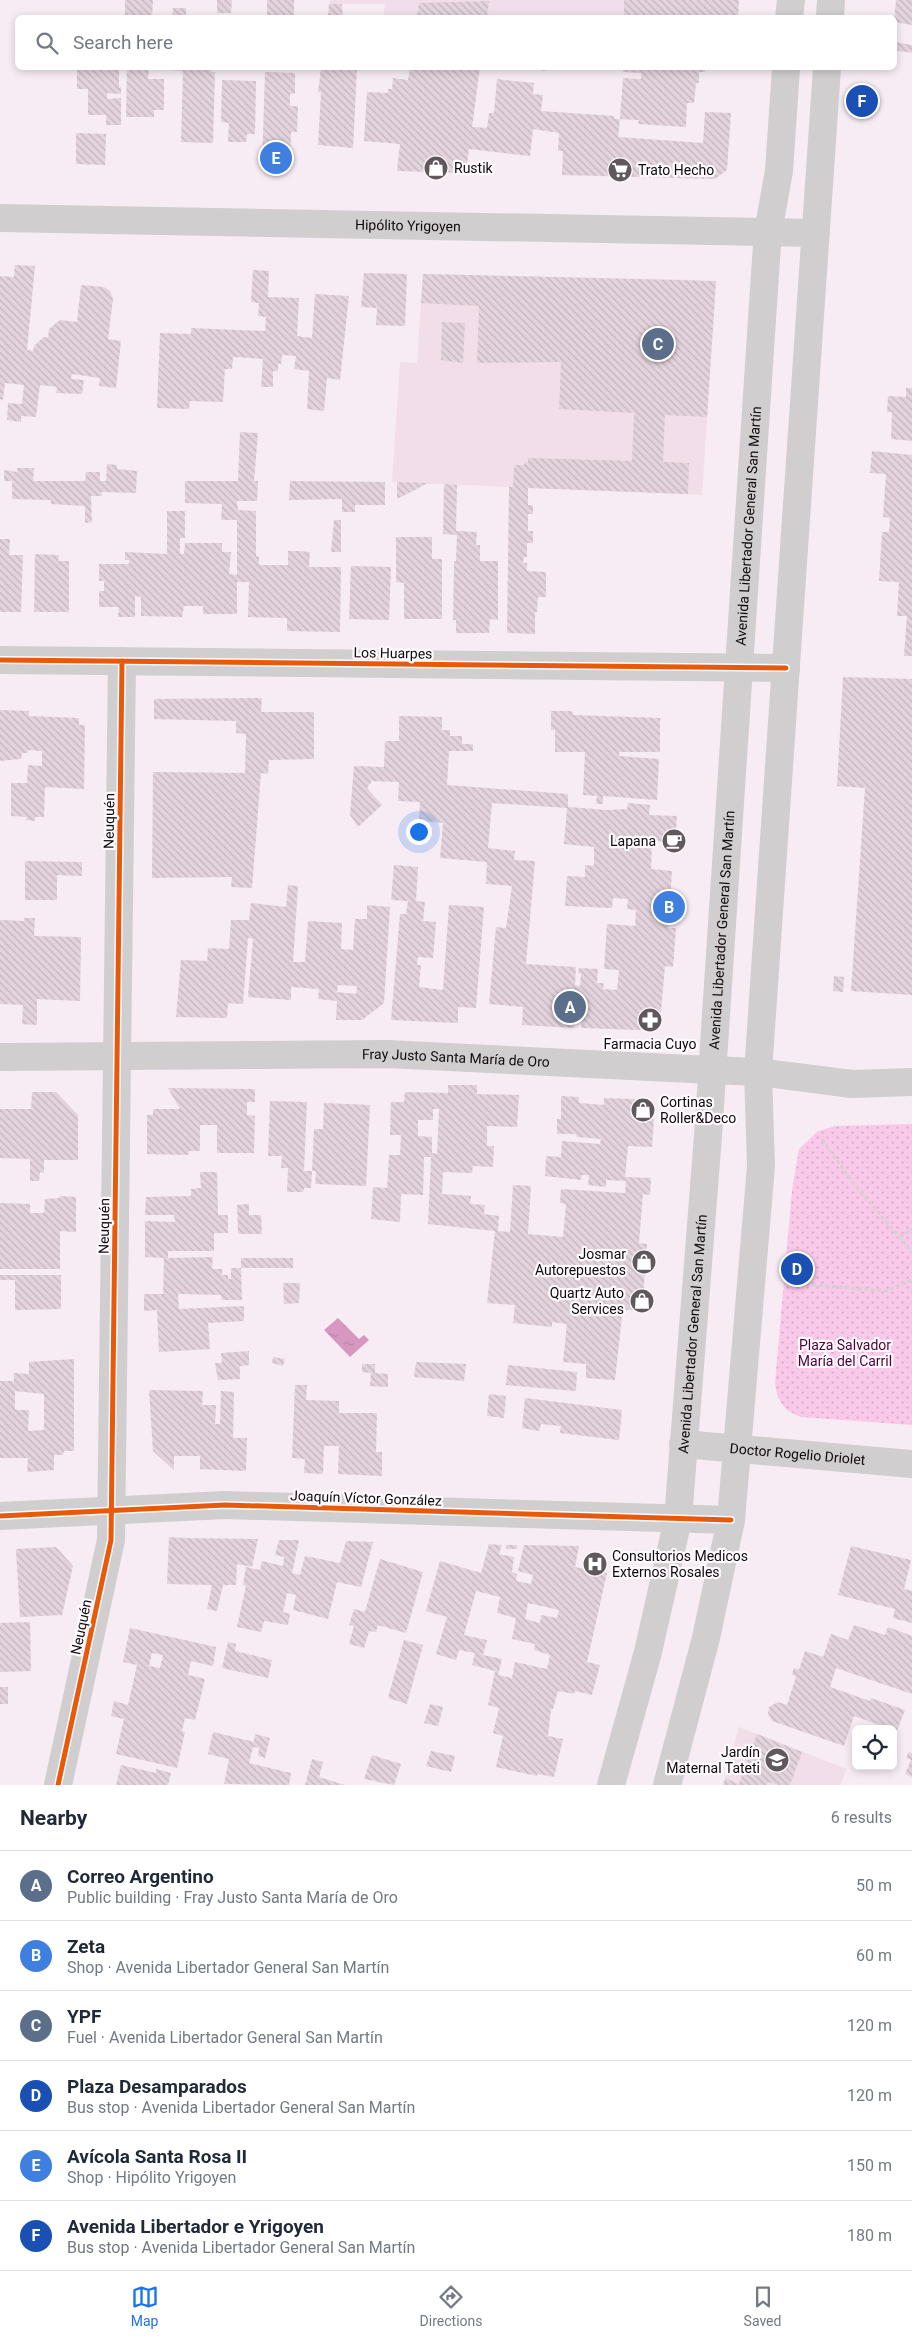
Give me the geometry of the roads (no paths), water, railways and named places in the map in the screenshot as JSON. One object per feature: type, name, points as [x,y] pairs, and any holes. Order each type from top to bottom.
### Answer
[{"type":"main road","points":[[789,15],[791,0]]},
{"type":"main road","points":[[830,15],[831,0]]},
{"type":"main road","name":"Avenida Libertador General San Martín","points":[[611,1785],[648,1652],[678,1519],[708,1138],[711,1070],[768,232],[779,171],[786,70]]},
{"type":"main road","points":[[667,1785],[706,1638],[731,1520],[738,1448],[761,1166],[758,1072],[827,70]]},
{"type":"main road","name":"Hipólito Yrigoyen","points":[[0,218],[815,233]]},
{"type":"main road","name":"Los Huarpes","points":[[0,660],[786,668]]},
{"type":"main road","name":"Neuquén","points":[[58,1785],[111,1540],[122,661]]},
{"type":"main road","name":"Fray Justo Santa María de Oro","points":[[0,1057],[387,1054],[758,1072],[852,1084],[912,1082]]},
{"type":"main road","name":"Doctor Rogelio Driolet","points":[[684,1444],[912,1464]]},
{"type":"main road","name":"Joaquín Víctor González","points":[[0,1516],[225,1505],[731,1520]]},
{"type":"water","points":[[338,1318],[359,1339],[364,1335],[369,1340],[350,1357],[324,1330]]},
{"type":"place","name":"Avenida Libertador e Yrigoyen","points":[[862,101]]},
{"type":"place","name":"Avícola Santa Rosa II","points":[[276,158]]},
{"type":"place","name":"Rustik","points":[[436,168]]},
{"type":"place","name":"Trato Hecho","points":[[620,170]]},
{"type":"place","name":"YPF","points":[[658,344]]},
{"type":"place","name":"Lapana","points":[[674,841]]},
{"type":"place","name":"Zeta","points":[[669,907]]},
{"type":"place","name":"Correo Argentino","points":[[570,1007]]},
{"type":"place","name":"Farmacia Cuyo","points":[[650,1020]]},
{"type":"place","name":"Cortinas Roller&Deco","points":[[643,1110]]},
{"type":"place","name":"Josmar Autorepuestos","points":[[644,1262]]},
{"type":"place","name":"Plaza Desamparados","points":[[797,1269]]},
{"type":"place","name":"Quartz Auto Services","points":[[642,1301]]},
{"type":"place","name":"Consultorios Medicos Externos Rosales","points":[[595,1564]]},
{"type":"place","name":"Jardín Maternal Tateti","points":[[777,1760]]},
{"type":"park label","name":"Plaza Salvador María del Carril","points":[[845,1354]]}]
